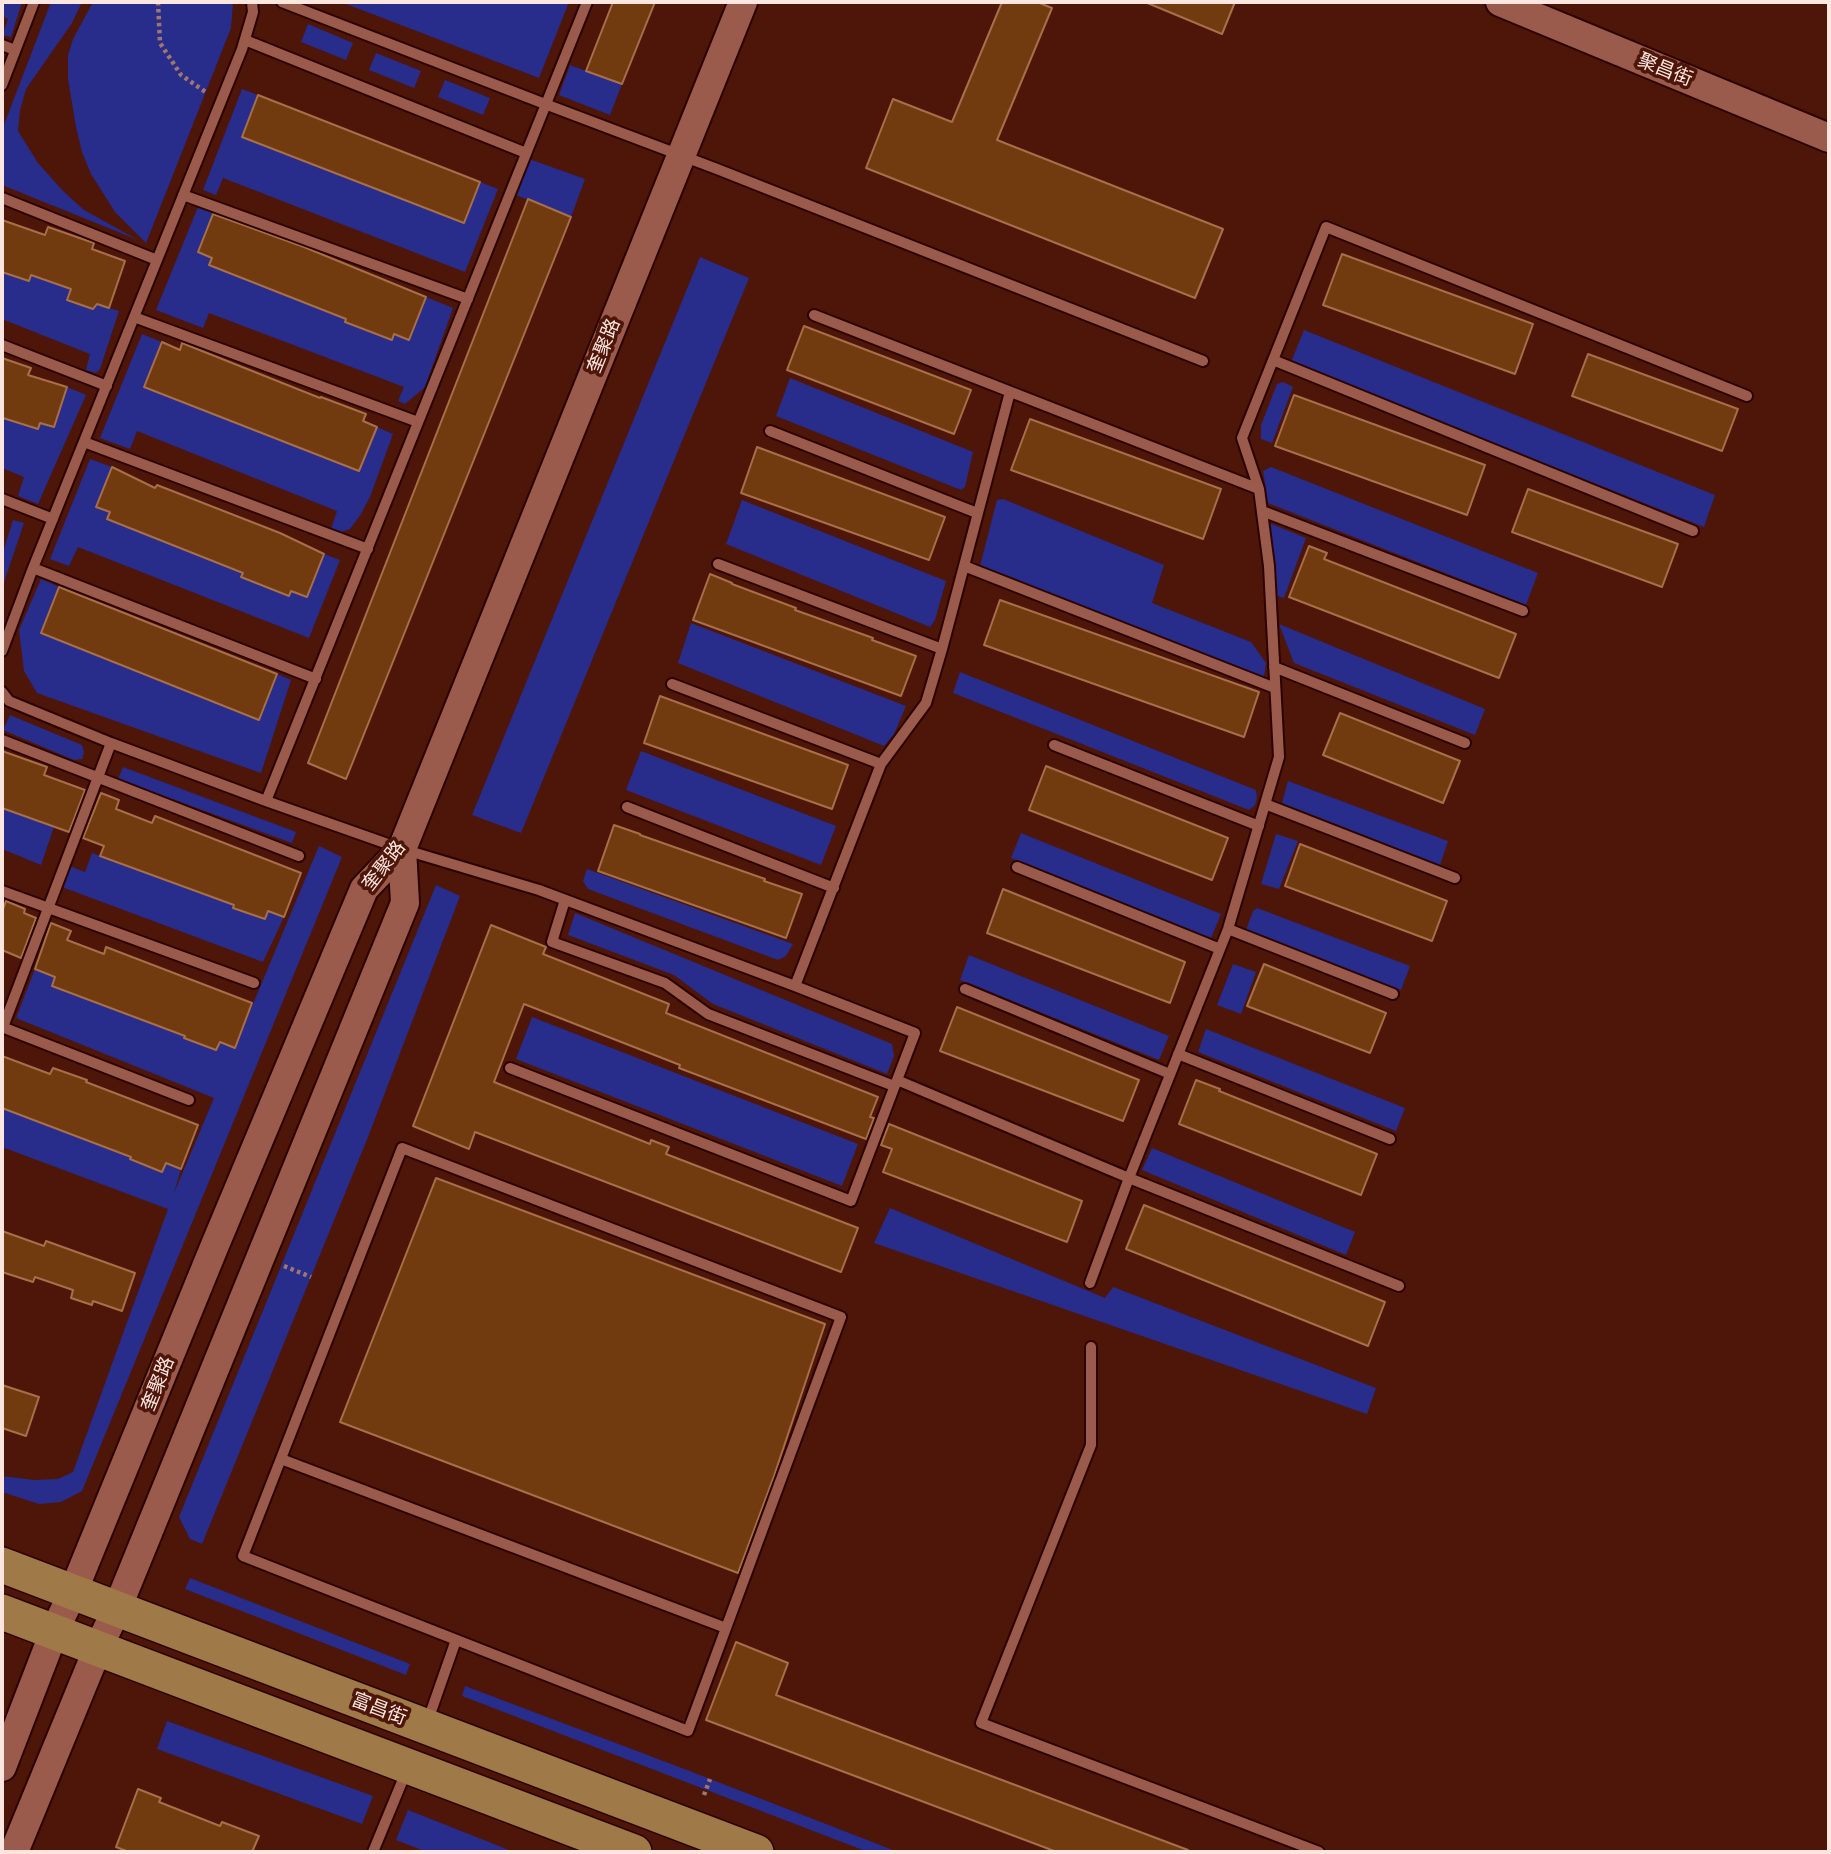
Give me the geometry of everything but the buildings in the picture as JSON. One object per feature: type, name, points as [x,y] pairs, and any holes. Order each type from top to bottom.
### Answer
[{"type":"main road","name":"富昌街","points":[[2,1565],[756,1852]]},
{"type":"main road","points":[[2,1612],[634,1852]]},
{"type":"street","name":"奎聚路","points":[[2,1767],[54,1632],[73,1592],[225,1219],[364,889],[402,849],[743,2]]},
{"type":"street","name":"聚昌街","points":[[1500,2],[1829,138]]},
{"type":"street","points":[[14,1852],[98,1648],[117,1609],[405,903],[402,849]]},
{"type":"lane","points":[[2,85],[34,2]]},
{"type":"lane","points":[[2,651],[222,100],[245,40],[253,12],[252,2]]},
{"type":"lane","points":[[282,2],[1203,360]]},
{"type":"lane","points":[[266,801],[587,2]]},
{"type":"lane","points":[[245,40],[526,153]]},
{"type":"lane","points":[[2,46],[15,50]]},
{"type":"lane","points":[[183,195],[468,299]]},
{"type":"lane","points":[[2,198],[157,260]]},
{"type":"lane","points":[[1090,1283],[1228,929],[1279,757],[1269,566],[1259,489],[1242,439],[1326,227],[1747,396]]},
{"type":"lane","points":[[814,315],[1259,489]]},
{"type":"lane","points":[[134,317],[418,422]]},
{"type":"lane","points":[[2,345],[107,386]]},
{"type":"lane","points":[[1273,360],[1693,531]]},
{"type":"lane","points":[[795,986],[881,764],[926,703],[1010,392]]},
{"type":"lane","points":[[770,431],[977,513]]},
{"type":"lane","points":[[84,442],[368,549]]},
{"type":"lane","points":[[2,499],[53,519]]},
{"type":"lane","points":[[1262,511],[1523,611]]},
{"type":"lane","points":[[718,564],[942,649]]},
{"type":"lane","points":[[964,566],[1275,688]]},
{"type":"lane","points":[[33,568],[316,679]]},
{"type":"lane","points":[[1274,667],[1465,743]]},
{"type":"lane","points":[[672,684],[881,764]]},
{"type":"lane","points":[[2,692],[9,701],[111,743],[266,801],[402,849],[539,890],[915,1033],[851,1201],[510,1068]]},
{"type":"lane","points":[[2,740],[299,856]]},
{"type":"lane","points":[[111,743],[2,1027],[189,1100]]},
{"type":"lane","points":[[1054,745],[1259,825]]},
{"type":"lane","points":[[1265,804],[1455,878]]},
{"type":"lane","points":[[627,807],[834,888]]},
{"type":"lane","points":[[1017,867],[1220,949]]},
{"type":"lane","points":[[2,891],[254,983]]},
{"type":"lane","points":[[565,901],[552,942],[665,983],[708,1013],[895,1083],[1399,1286]]},
{"type":"lane","points":[[1228,929],[1393,994]]},
{"type":"lane","points":[[965,989],[1170,1074]]},
{"type":"lane","points":[[1178,1054],[1390,1139]]},
{"type":"lane","points":[[402,1148],[841,1317],[688,1731],[243,1556],[281,1459],[402,1148]]},
{"type":"lane","points":[[1091,1347],[1091,1445],[981,1723],[1318,1852]]},
{"type":"lane","points":[[281,1459],[726,1628]]},
{"type":"lane","points":[[426,1727],[456,1640]]},
{"type":"lane","points":[[375,1852],[408,1766]]},
{"type":"path","points":[[158,2],[160,43],[180,75],[199,89],[222,100]]},
{"type":"path","points":[[704,1795],[710,1779]]},
{"type":"shaded area","points":[[2,2],[22,2],[11,37],[2,35],[8,19],[2,16]]},
{"type":"shaded area","points":[[51,2],[82,2],[72,23],[26,89],[18,131],[38,163],[63,191],[84,210],[138,240],[2,185],[2,130]]},
{"type":"shaded area","points":[[93,2],[233,2],[231,28],[146,243],[115,212],[91,174],[76,127],[68,79],[68,55],[73,39]]},
{"type":"shaded area","points":[[341,2],[569,2],[539,78]]},
{"type":"shaded area","points":[[308,24],[353,43],[346,60],[301,42]]},
{"type":"shaded area","points":[[376,53],[421,71],[414,88],[369,70]]},
{"type":"shaded area","points":[[570,65],[622,84],[610,115],[559,95]]},
{"type":"shaded area","points":[[445,80],[490,98],[483,115],[438,97]]},
{"type":"shaded area","points":[[242,89],[258,95],[242,137],[464,223],[480,182],[498,189],[465,272],[223,178],[216,195],[203,190]]},
{"type":"shaded area","points":[[529,159],[585,179],[571,217],[516,195]]},
{"type":"shaded area","points":[[198,207],[213,213],[199,252],[212,258],[210,265],[318,308],[349,311],[345,322],[391,340],[394,334],[409,340],[426,297],[453,308],[425,387],[405,404],[398,401],[404,387],[209,313],[203,328],[156,310]]},
{"type":"shaded area","points":[[700,257],[749,278],[521,833],[472,815]]},
{"type":"shaded area","points":[[2,272],[28,281],[31,275],[71,289],[68,300],[92,309],[97,304],[119,311],[100,369],[96,373],[86,370],[90,354],[2,319]]},
{"type":"shaded area","points":[[1304,330],[1715,495],[1704,527],[1291,362]]},
{"type":"shaded area","points":[[142,334],[162,342],[145,387],[359,471],[377,427],[393,434],[370,497],[350,529],[341,532],[331,529],[337,511],[137,431],[130,449],[100,438]]},
{"type":"shaded area","points":[[790,378],[973,452],[965,487],[961,490],[776,416]]},
{"type":"shaded area","points":[[1283,382],[1293,387],[1272,443],[1261,439],[1261,425],[1277,384]]},
{"type":"shaded area","points":[[67,387],[86,395],[38,504],[18,496],[24,477],[2,468],[2,411],[3,418],[37,429],[40,423],[54,427]]},
{"type":"shaded area","points":[[90,459],[112,467],[110,512],[107,519],[214,562],[246,566],[242,576],[289,596],[291,591],[307,597],[324,554],[340,560],[309,638],[78,547],[69,566],[50,559]]},
{"type":"shaded area","points":[[1271,467],[1538,573],[1526,605],[1268,503],[1263,471]]},
{"type":"shaded area","points":[[1003,499],[1164,565],[1152,603],[1251,642],[1266,663],[1264,677],[980,566],[997,500]]},
{"type":"shaded area","points":[[742,500],[946,581],[935,620],[930,627],[726,544]]},
{"type":"shaded area","points":[[13,520],[24,523],[2,588],[2,555]]},
{"type":"shaded area","points":[[1269,523],[1306,538],[1284,598],[1275,595]]},
{"type":"shaded area","points":[[41,579],[59,587],[41,633],[258,720],[277,674],[291,680],[261,773],[37,693],[24,671],[19,630]]},
{"type":"shaded area","points":[[691,623],[906,706],[894,734],[884,746],[678,663]]},
{"type":"shaded area","points":[[1279,624],[1485,709],[1475,735],[1294,663]]},
{"type":"shaded area","points":[[960,672],[1256,790],[1255,805],[1249,810],[953,693]]},
{"type":"shaded area","points":[[10,715],[82,745],[82,759],[74,760],[3,730]]},
{"type":"shaded area","points":[[641,751],[836,826],[821,865],[626,790]]},
{"type":"shaded area","points":[[123,767],[296,832],[292,843],[118,779]]},
{"type":"shaded area","points":[[1288,781],[1448,841],[1440,865],[1282,803]]},
{"type":"shaded area","points":[[2,808],[54,827],[41,865],[2,849]]},
{"type":"shaded area","points":[[1021,833],[1221,914],[1211,938],[1011,858]]},
{"type":"shaded area","points":[[1276,834],[1298,841],[1279,889],[1261,884]]},
{"type":"shaded area","points":[[319,846],[342,857],[82,1491],[61,1502],[39,1504],[2,1492],[2,1476],[34,1480],[58,1479],[73,1472],[168,1209],[2,1147],[2,1108],[133,1151],[130,1159],[162,1171],[166,1163],[181,1169],[174,1193],[214,1098],[16,1018],[35,969],[55,977],[52,986],[187,1031],[185,1038],[216,1050],[219,1042],[235,1047]]},
{"type":"shaded area","points":[[92,853],[208,896],[235,900],[233,908],[264,919],[268,911],[284,917],[263,962],[62,887],[67,865],[85,872]]},
{"type":"shaded area","points":[[587,869],[793,944],[786,956],[778,960],[588,889],[583,881]]},
{"type":"shaded area","points":[[436,885],[460,896],[368,1137],[202,1544],[190,1539],[179,1517]]},
{"type":"shaded area","points":[[1257,908],[1410,966],[1401,990],[1246,930],[1253,911]]},
{"type":"shaded area","points":[[575,913],[892,1044],[894,1056],[887,1074],[713,1004],[674,975],[568,935]]},
{"type":"shaded area","points":[[969,955],[1169,1036],[1159,1060],[960,980]]},
{"type":"shaded area","points":[[1233,964],[1256,972],[1241,1014],[1217,1005]]},
{"type":"shaded area","points":[[532,1017],[858,1144],[842,1186],[516,1059]]},
{"type":"shaded area","points":[[1206,1029],[1405,1108],[1396,1131],[1198,1052]]},
{"type":"shaded area","points":[[1152,1148],[1355,1232],[1346,1255],[1142,1170]]},
{"type":"shaded area","points":[[890,1208],[1105,1298],[1113,1287],[1376,1388],[1367,1414],[874,1243]]},
{"type":"shaded area","points":[[190,1578],[410,1664],[406,1675],[185,1589]]},
{"type":"shaded area","points":[[465,1686],[898,1852],[868,1852],[462,1696]]},
{"type":"shaded area","points":[[167,1721],[373,1796],[362,1824],[157,1749]]},
{"type":"shaded area","points":[[408,1810],[514,1852],[427,1852],[396,1840]]}]
